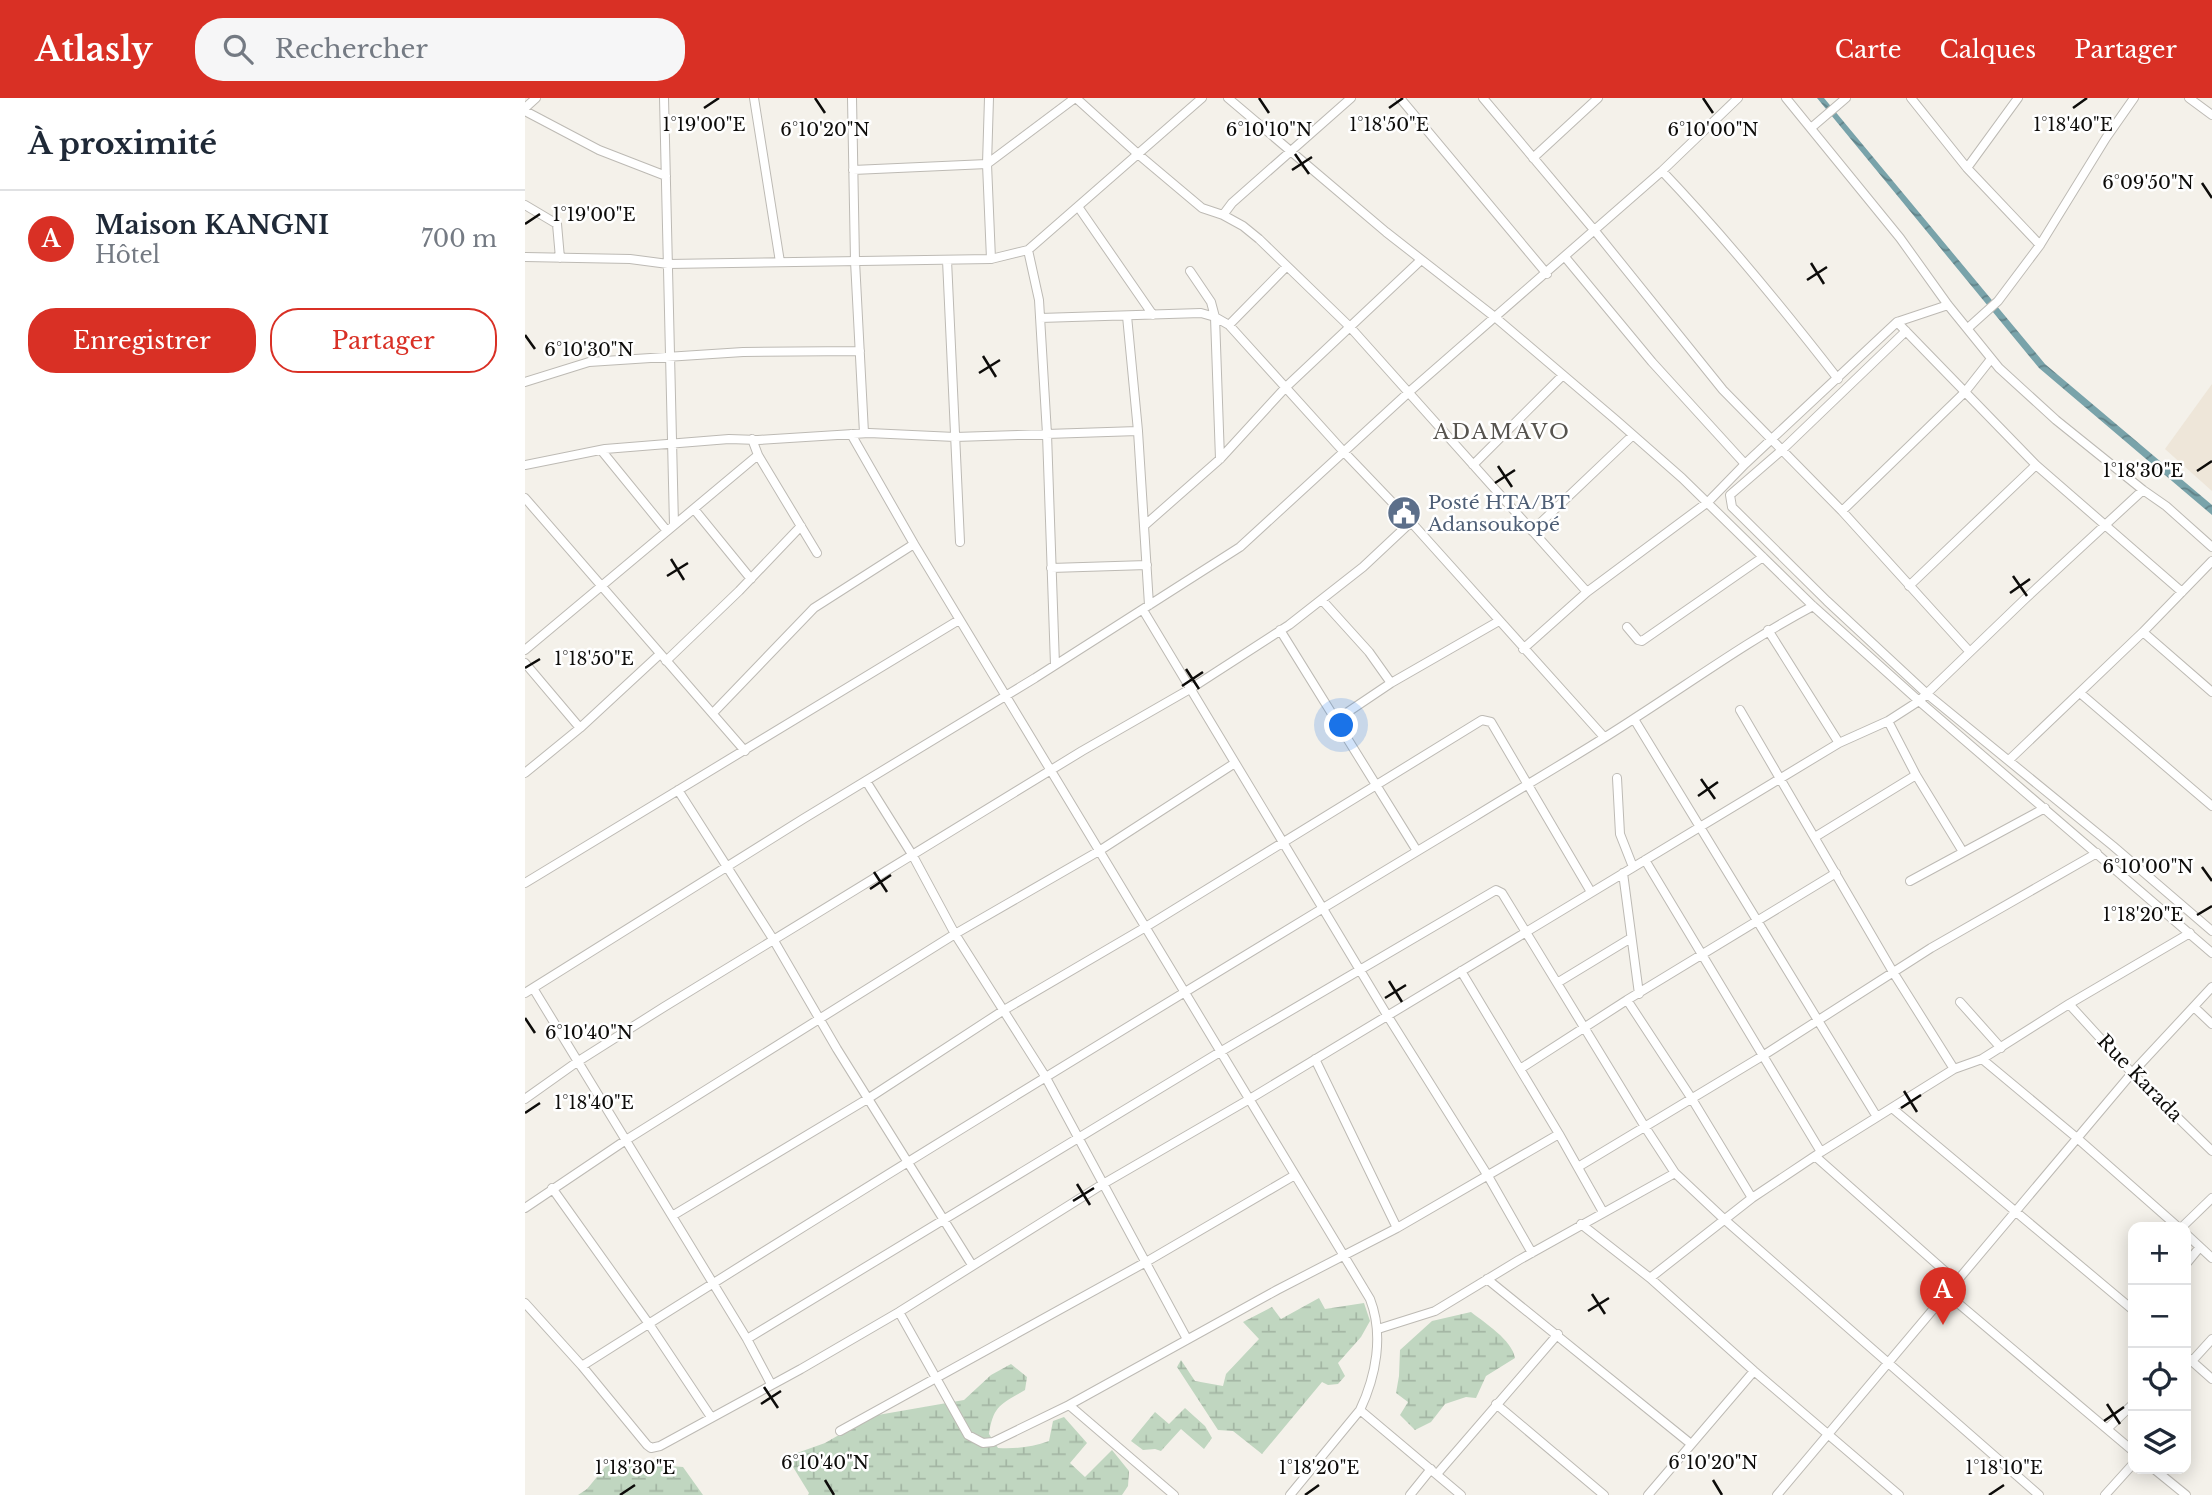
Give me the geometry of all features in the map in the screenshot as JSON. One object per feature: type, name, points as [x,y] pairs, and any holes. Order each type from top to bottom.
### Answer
[{"type":"street","points":[[536,98],[525,110],[599,150],[666,176]]},
{"type":"street","points":[[664,98],[672,444],[671,528]]},
{"type":"street","points":[[754,98],[780,262]]},
{"type":"street","points":[[852,98],[855,261],[865,433]]},
{"type":"street","points":[[989,98],[987,164],[991,260]]},
{"type":"street","points":[[853,170],[987,164],[1075,98],[1202,208],[1243,226],[1287,266],[1350,327],[1587,592]]},
{"type":"street","points":[[525,257],[630,259],[668,264],[991,260],[1028,250],[1139,156],[1202,98]]},
{"type":"street","points":[[1228,98],[1421,260],[1496,318],[1633,435],[1708,502],[1813,606],[1919,701],[2212,953]]},
{"type":"street","points":[[1223,215],[1232,203],[1351,98]]},
{"type":"street","points":[[1400,98],[1547,274]]},
{"type":"street","points":[[1483,98],[1723,390],[1842,511],[1969,651]]},
{"type":"street","points":[[1533,158],[1598,98]]},
{"type":"street","points":[[771,1384],[747,1339],[626,1140],[529,991],[1240,547],[1409,392],[1662,171],[1738,98]]},
{"type":"street","points":[[1786,98],[1900,238],[1991,359],[2018,387],[2166,506],[2212,547]]},
{"type":"street","points":[[1811,128],[1846,98]]},
{"type":"street","points":[[1911,98],[1967,168],[2040,245]]},
{"type":"street","points":[[1967,168],[2018,98]]},
{"type":"street","points":[[1968,328],[1998,301],[2040,245],[2134,98]]},
{"type":"street","points":[[2189,98],[2212,115]]},
{"type":"street","points":[[1662,171],[1740,256],[1838,379]]},
{"type":"street","points":[[525,205],[557,224],[560,258]]},
{"type":"street","points":[[1079,208],[1153,315]]},
{"type":"street","points":[[1028,250],[1039,300],[1047,434],[1055,665]]},
{"type":"street","points":[[1565,257],[1652,362],[1745,464]]},
{"type":"street","points":[[947,260],[960,541]]},
{"type":"street","points":[[1145,525],[1220,459],[1286,387],[1421,260]]},
{"type":"street","points":[[1229,325],[1287,266]]},
{"type":"street","points":[[1190,271],[1211,302],[1215,317],[1220,459]]},
{"type":"street","points":[[1523,649],[1587,592],[1708,502],[1897,322],[1948,305]]},
{"type":"street","points":[[1040,318],[1201,313],[1229,325],[1604,737]]},
{"type":"street","points":[[1127,316],[1145,525],[1146,607],[1190,689],[1322,909],[1488,1176],[1532,1253]]},
{"type":"street","points":[[1897,322],[2036,465],[2182,592]]},
{"type":"street","points":[[1906,331],[1782,450],[1730,495],[1732,507],[1927,694],[2212,931]]},
{"type":"street","points":[[525,382],[589,362],[743,352],[860,351]]},
{"type":"street","points":[[1842,511],[1965,392],[1991,359]]},
{"type":"street","points":[[1473,465],[1563,375]]},
{"type":"street","points":[[525,465],[601,450],[752,439],[865,433],[955,437],[1138,431]]},
{"type":"street","points":[[851,434],[959,620],[1370,1299],[1378,1329],[1372,1380],[1360,1410],[1290,1495]]},
{"type":"street","points":[[1532,531],[1633,435]]},
{"type":"street","points":[[752,439],[758,455],[817,553]]},
{"type":"street","points":[[601,450],[671,528]]},
{"type":"street","points":[[525,650],[758,455]]},
{"type":"street","points":[[1909,586],[2036,465]]},
{"type":"street","points":[[525,1303],[651,1448],[660,1446],[899,1312],[1103,1184],[1248,1100],[1839,743],[1888,721],[1927,694],[1969,651],[2143,490]]},
{"type":"street","points":[[525,498],[745,751]]},
{"type":"street","points":[[694,509],[751,579]]},
{"type":"street","points":[[525,1099],[577,1062],[1051,771],[1190,689],[1322,600],[1363,567],[1411,522]]},
{"type":"street","points":[[525,773],[663,658],[751,579],[800,526]]},
{"type":"street","points":[[713,713],[814,608],[914,544]]},
{"type":"street","points":[[1627,627],[1637,640],[1642,641],[1763,557]]},
{"type":"street","points":[[2009,760],[2143,632],[2212,561]]},
{"type":"street","points":[[1051,568],[1147,565]]},
{"type":"street","points":[[1322,600],[1369,652],[1391,682]]},
{"type":"street","points":[[582,1366],[1045,1076],[1185,994],[1634,719],[1768,630],[1813,606]]},
{"type":"street","points":[[526,880],[745,751],[959,620]]},
{"type":"street","points":[[1336,720],[1391,682],[1499,621]]},
{"type":"street","points":[[1280,630],[1417,851]]},
{"type":"street","points":[[1768,630],[1839,743]]},
{"type":"street","points":[[2143,632],[2212,692]]},
{"type":"street","points":[[525,663],[580,728]]},
{"type":"street","points":[[2080,693],[2212,806]]},
{"type":"street","points":[[1740,710],[1893,972],[1954,1069]]},
{"type":"street","points":[[672,1216],[1485,719],[1491,722],[1591,892]]},
{"type":"street","points":[[1634,719],[1877,1117]]},
{"type":"street","points":[[1888,721],[1916,775],[1963,852]]},
{"type":"street","points":[[525,1208],[626,1140],[955,934],[1099,852],[1235,763]]},
{"type":"street","points":[[1815,837],[1916,775]]},
{"type":"street","points":[[1617,778],[1619,828],[1633,867]]},
{"type":"street","points":[[866,781],[913,856],[955,934],[1045,1076],[1187,1339]]},
{"type":"street","points":[[678,790],[774,941],[972,1265]]},
{"type":"street","points":[[1910,881],[2045,808]]},
{"type":"street","points":[[1578,1167],[1817,1022],[1931,947],[2097,853]]},
{"type":"street","points":[[1644,860],[1764,1055],[1818,1154],[1956,1281]]},
{"type":"street","points":[[1623,873],[1639,994]]},
{"type":"street","points":[[1520,1069],[1627,1000],[1836,873]]},
{"type":"street","points":[[747,1339],[1220,1052],[1496,890],[1502,893],[1675,1173],[2039,1495]]},
{"type":"street","points":[[1650,1278],[1752,1198],[1818,1154],[1954,1069],[1982,1059],[2190,933]]},
{"type":"street","points":[[2204,945],[2212,937]]},
{"type":"street","points":[[1557,984],[1631,938]]},
{"type":"street","points":[[1461,971],[1603,1212]]},
{"type":"street","points":[[1777,1495],[2132,1073],[2212,988]]},
{"type":"street","points":[[1627,1000],[1692,1099],[1752,1198]]},
{"type":"street","points":[[1960,1002],[2001,1048]]},
{"type":"street","name":"Rue Karada","points":[[2069,1004],[2132,1073],[2212,1151]]},
{"type":"street","points":[[2194,1007],[2212,1024]]},
{"type":"street","points":[[1315,1059],[1397,1228]]},
{"type":"street","points":[[1982,1059],[2174,1222]]},
{"type":"street","points":[[1892,1108],[2128,1306]]},
{"type":"street","points":[[899,1312],[968,1435],[983,1443],[993,1442],[1069,1405],[1397,1228],[1559,1134]]},
{"type":"street","points":[[1378,1329],[1435,1311],[1581,1224],[1675,1173]]},
{"type":"street","points":[[840,1431],[1146,1262],[1295,1175]]},
{"type":"street","points":[[552,1188],[649,1324],[711,1417]]},
{"type":"street","points":[[2186,1222],[2212,1198]]},
{"type":"street","points":[[1581,1224],[1650,1278],[1899,1495]]},
{"type":"street","points":[[2191,1239],[2212,1258]]},
{"type":"street","points":[[2191,1258],[2200,1247]]},
{"type":"street","points":[[1487,1279],[1691,1444]]},
{"type":"street","points":[[1946,1293],[2128,1447]]},
{"type":"street","points":[[1410,1495],[1434,1472],[1558,1334]]},
{"type":"street","points":[[2191,1356],[2212,1339]]},
{"type":"street","points":[[2191,1360],[2212,1379]]},
{"type":"street","points":[[1649,1495],[1754,1371]]},
{"type":"street","points":[[1496,1404],[1604,1495]]},
{"type":"street","points":[[1069,1405],[1174,1495]]},
{"type":"street","points":[[2107,1429],[2128,1409]]},
{"type":"street","points":[[1360,1410],[1461,1495]]},
{"type":"street","points":[[2105,1495],[2128,1470]]},
{"type":"street","points":[[2160,1474],[2186,1495]]},
{"type":"shaded area","points":[[2212,384],[2212,491],[2165,449]]},
{"type":"green space","points":[[1319,1298],[1325,1309],[1364,1303],[1370,1321],[1361,1337],[1338,1363],[1345,1376],[1338,1384],[1328,1385],[1322,1382],[1262,1454],[1233,1431],[1218,1430],[1177,1367],[1181,1360],[1195,1381],[1223,1386],[1226,1374],[1259,1339],[1243,1322],[1272,1307],[1281,1319]]},
{"type":"green space","points":[[1471,1312],[1503,1338],[1515,1358],[1486,1376],[1476,1398],[1466,1397],[1445,1404],[1431,1422],[1415,1430],[1400,1415],[1408,1402],[1396,1393],[1400,1350],[1432,1321]]},
{"type":"green space","points":[[1011,1364],[1027,1377],[1025,1390],[1004,1403],[993,1417],[989,1434],[998,1448],[1024,1447],[1049,1441],[1053,1421],[1064,1417],[1087,1443],[1070,1463],[1085,1477],[1112,1450],[1129,1471],[1128,1486],[1122,1495],[808,1495],[790,1462],[797,1453],[825,1443],[872,1416],[964,1400],[991,1375]]},
{"type":"green space","points":[[1185,1408],[1205,1426],[1212,1438],[1204,1449],[1181,1429],[1161,1451],[1143,1450],[1131,1441],[1155,1412],[1169,1424]]},
{"type":"green space","points":[[610,1461],[683,1467],[703,1495],[578,1495],[587,1489]]},
{"type":"water","points":[[1817,98],[1824,98],[2045,364],[2212,505],[2212,515],[2039,368]]},
{"type":"place","name":"Posté HTA/BT Adansoukopé","points":[[1404,513]]},
{"type":"place","name":"Maison KANGNI","points":[[1943,1325]]},
{"type":"district","name":"ADAMAVO","points":[[1502,432]]}]
